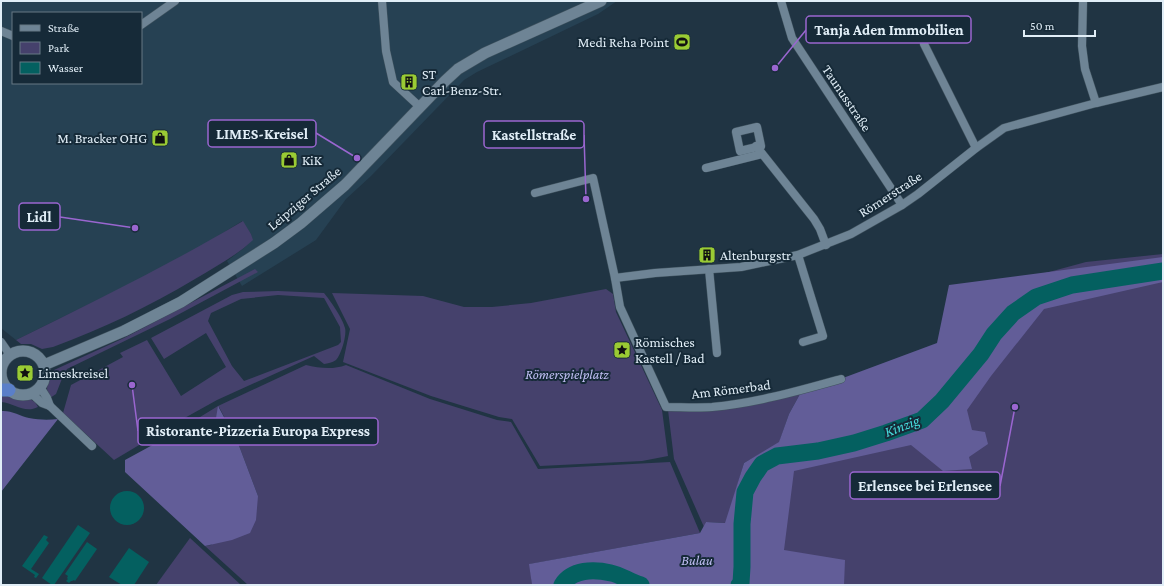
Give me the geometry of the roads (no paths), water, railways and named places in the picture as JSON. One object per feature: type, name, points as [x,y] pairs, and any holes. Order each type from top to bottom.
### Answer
[{"type":"main road","name":"Leipziger Straße","points":[[44,365],[124,331],[174,305],[209,285],[274,243],[301,223],[345,185],[458,69],[470,61],[601,1]]},
{"type":"main road","points":[[28,351],[38,357],[44,365],[44,377],[36,390],[20,395],[5,390],[1,370],[4,362],[10,355],[16,352],[28,351]]},
{"type":"street","points":[[142,24],[175,1]]},
{"type":"street","points":[[382,1],[386,51],[393,82],[420,107]]},
{"type":"street","name":"Taunusstraße","points":[[780,1],[792,38],[902,205]]},
{"type":"street","points":[[1084,1],[1082,46],[1086,69],[1096,103]]},
{"type":"street","points":[[924,25],[924,44],[976,148]]},
{"type":"street","points":[[1,31],[12,36]]},
{"type":"street","name":"Römerstraße","points":[[615,278],[655,273],[740,267],[798,255],[826,245],[870,225],[918,194],[997,132],[1012,124],[1163,87]]},
{"type":"street","points":[[756,146],[814,219],[820,229],[826,245]]},
{"type":"street","points":[[706,168],[762,154]]},
{"type":"street","points":[[535,193],[593,178],[615,278]]},
{"type":"street","points":[[798,255],[823,336],[804,342]]},
{"type":"street","points":[[709,269],[717,353]]},
{"type":"street","name":"Am Römerbad","points":[[615,278],[620,307],[666,407],[711,407],[761,400],[841,379]]},
{"type":"street","points":[[1,342],[10,355]]},
{"type":"street","points":[[36,390],[42,403],[50,406],[92,446]]},
{"type":"water","points":[[124,491],[130,491],[134,492],[141,498],[144,508],[143,515],[137,522],[130,525],[124,525],[120,524],[113,518],[110,511],[110,505],[111,501],[117,494]]},
{"type":"water","points":[[78,525],[90,533],[54,585],[52,585],[42,578]]},
{"type":"water","points":[[44,535],[48,537],[46,540],[49,543],[31,569],[39,574],[36,578],[34,577],[35,575],[22,566]]},
{"type":"water","points":[[87,542],[97,549],[75,581],[71,581],[69,583],[66,581],[68,576],[65,574]]},
{"type":"water","points":[[129,548],[149,562],[134,585],[122,585],[109,577]]},
{"type":"waterway","name":"Kinzig","points":[[739,585],[741,583],[742,524],[745,492],[762,464],[777,456],[818,451],[854,443],[922,420],[942,401],[981,354],[994,334],[1013,313],[1036,297],[1072,285],[1163,271]]},
{"type":"waterway","name":"Kinzig","points":[[562,585],[566,580],[577,573],[591,571],[615,574],[641,585]]},
{"type":"place","name":"Medi Reha Point","points":[[682,42]]},
{"type":"place","name":"Tanja Aden Immobilien","points":[[775,68]]},
{"type":"place","name":"ST Carl-Benz-Str.","points":[[409,82]]},
{"type":"place","name":"M. Bracker OHG","points":[[160,138]]},
{"type":"place","name":"LIMES-Kreisel","points":[[357,158]]},
{"type":"place","name":"KiK","points":[[289,160]]},
{"type":"place","name":"Kastellstraße","points":[[586,199]]},
{"type":"place","name":"Lidl","points":[[135,228]]},
{"type":"place","name":"Altenburgstr","points":[[707,255]]},
{"type":"place","name":"Römisches Kastell / Bad","points":[[622,350]]},
{"type":"place","name":"Limeskreisel","points":[[25,373]]},
{"type":"place","name":"Ristorante-Pizzeria Europa Express","points":[[132,385]]},
{"type":"place","name":"Erlensee bei Erlensee","points":[[1015,407]]},
{"type":"park label","name":"Römerspielplatz","points":[[567,374]]},
{"type":"park label","name":"Bulau","points":[[697,560]]}]
